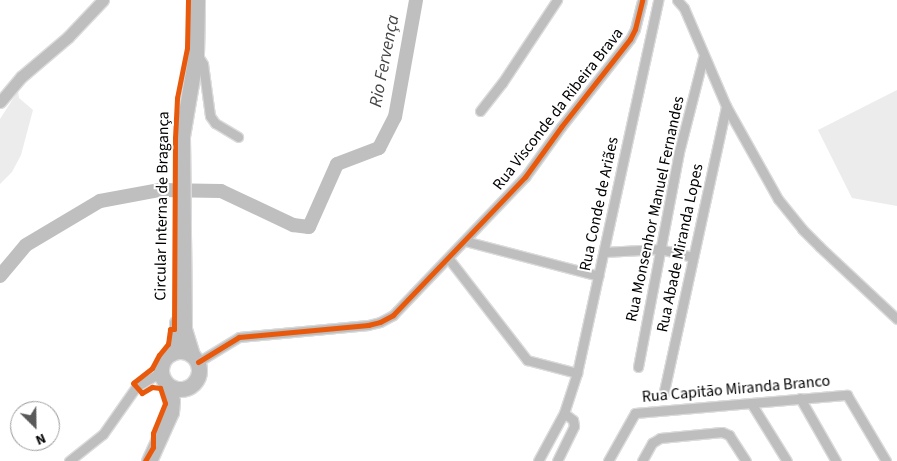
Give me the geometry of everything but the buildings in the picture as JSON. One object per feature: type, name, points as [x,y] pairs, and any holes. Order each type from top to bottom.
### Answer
[{"type":"main road","name":"Circular Interna de Bragança","points":[[172,353],[177,335],[180,238],[178,120],[190,60],[191,0]]},
{"type":"main road","name":"Circular Interna de Bragança","points":[[180,152],[196,54],[197,0]]},
{"type":"main road","name":"Circular Interna de Bragança","points":[[180,238],[184,330],[195,358]]},
{"type":"main road","points":[[149,461],[171,412],[172,401],[169,386],[161,372],[164,359],[172,353],[182,351],[195,358],[199,375],[192,386],[186,389],[174,389],[169,386]]},
{"type":"main road","points":[[154,461],[174,424],[186,389]]},
{"type":"street","points":[[0,102],[21,77],[68,37],[103,0]]},
{"type":"street","points":[[480,112],[502,83],[557,0]]},
{"type":"street","name":"Rua Conde de Ariães","points":[[538,461],[564,413],[578,373],[658,0]]},
{"type":"street","points":[[677,0],[684,8],[703,58],[726,106],[765,176],[802,229],[897,319]]},
{"type":"street","name":"Rua Visconde da Ribeira Brava","points":[[195,358],[239,337],[368,325],[387,319],[450,259],[525,178],[635,29],[636,18],[641,5],[655,13]]},
{"type":"street","points":[[635,29],[652,31]]},
{"type":"street","points":[[196,54],[203,64],[210,116],[215,122],[238,137]]},
{"type":"street","name":"Rua Monsenhor Manuel Fernandes","points":[[638,366],[679,152],[703,58]]},
{"type":"street","name":"Rua Abade Miranda Lopes","points":[[663,396],[726,106]]},
{"type":"street","points":[[465,241],[599,276]]},
{"type":"street","points":[[604,252],[660,249],[693,256]]},
{"type":"street","points":[[450,259],[527,360],[578,373]]},
{"type":"street","points":[[69,461],[103,434],[136,387],[161,372]]},
{"type":"street","name":"Rua Capitão Miranda Branco","points":[[608,461],[636,413],[847,395],[886,461]]},
{"type":"street","points":[[800,398],[836,461]]},
{"type":"street","points":[[751,403],[787,461]]},
{"type":"street","points":[[557,461],[574,426],[573,420],[564,413]]},
{"type":"street","points":[[642,461],[652,443],[660,438],[722,432],[729,435],[746,461]]},
{"type":"shaded area","points":[[897,90],[897,206],[852,198],[818,130]]},
{"type":"shaded area","points":[[18,91],[19,98],[33,110],[21,155],[12,172],[0,184],[0,119]]},
{"type":"waterway","name":"Rio Fervença","points":[[0,276],[26,245],[100,201],[160,190],[221,191],[293,225],[309,227],[337,164],[379,148],[395,117],[416,0]]},
{"type":"cycle path","points":[[145,461],[153,447],[153,433],[165,403],[160,388],[152,387],[142,393],[133,383],[152,368],[168,344],[170,329],[174,329],[175,138],[177,98],[187,48],[188,0]]},
{"type":"cycle path","points":[[198,362],[239,337],[368,325],[380,322],[393,315],[525,177],[561,127],[630,39],[635,29],[642,0]]}]
